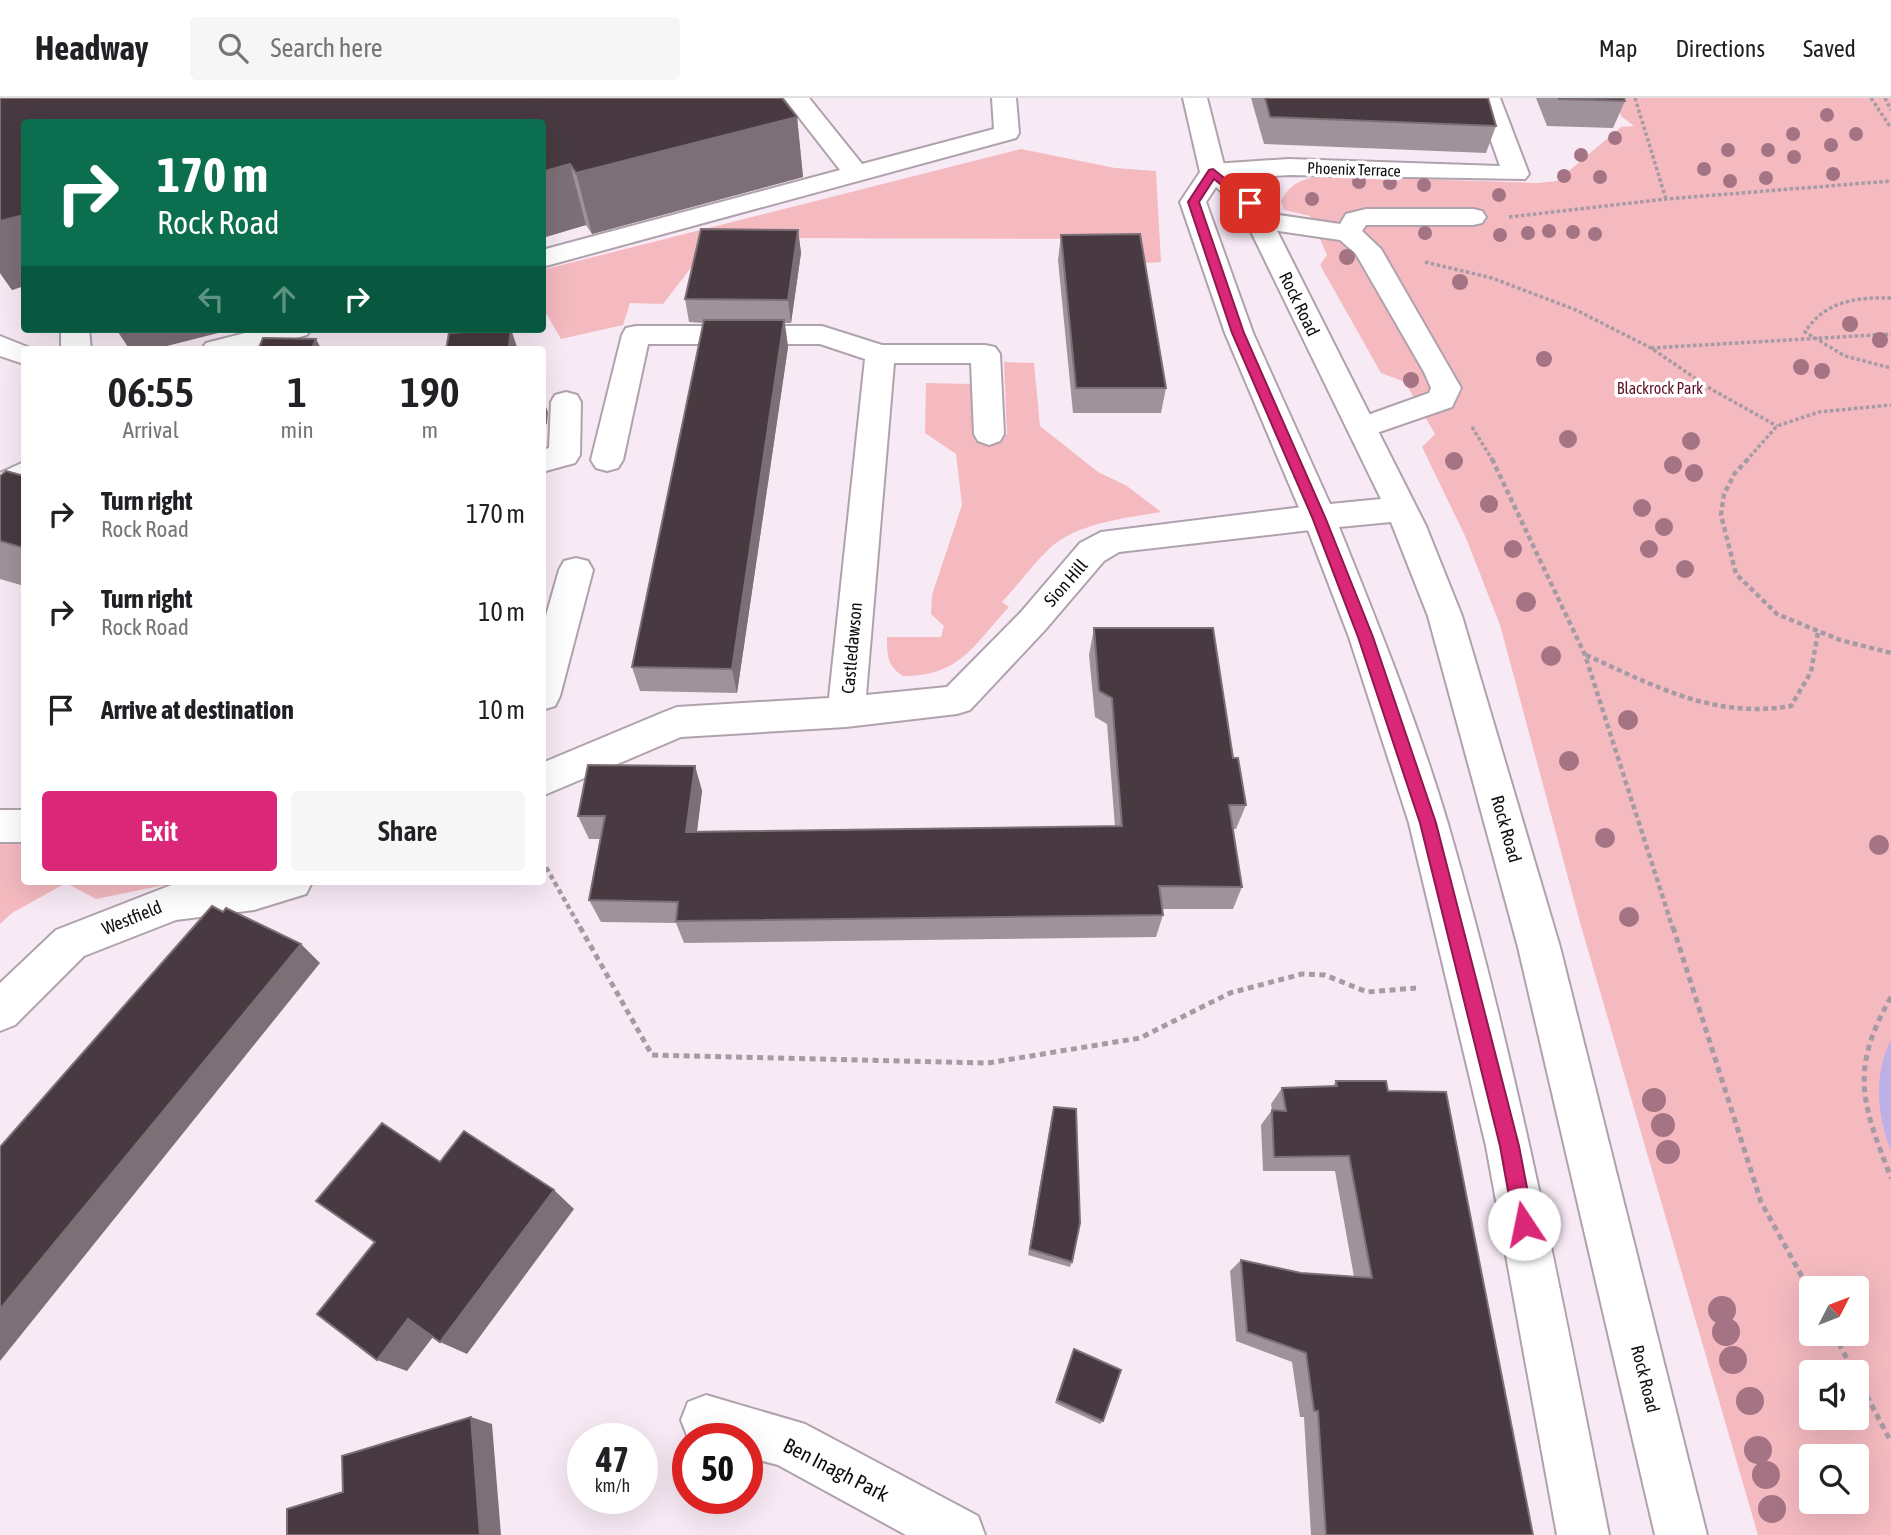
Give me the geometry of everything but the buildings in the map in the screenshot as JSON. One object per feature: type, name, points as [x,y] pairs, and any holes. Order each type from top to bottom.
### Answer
[{"type":"main road","points":[[796,98],[855,172]]},
{"type":"main road","points":[[546,258],[855,172],[1007,133],[1004,98]]},
{"type":"main road","points":[[1195,98],[1213,172],[1194,202],[1203,235],[1238,333],[1319,517],[1366,637],[1428,823],[1509,1146],[1584,1535]]},
{"type":"main road","name":"Phoenix Terrace","points":[[1213,172],[1289,167],[1516,174],[1488,98]]},
{"type":"main road","points":[[923,127],[944,149]]},
{"type":"main road","name":"Rock Road","points":[[1213,172],[1250,203],[1259,220],[1401,509],[1446,615],[1539,947],[1681,1535]]},
{"type":"main road","points":[[1348,233],[1354,220],[1366,217],[1473,217]]},
{"type":"main road","points":[[1259,220],[1348,233],[1367,249],[1439,372],[1446,388],[1441,400],[1432,406],[1405,411],[1362,428]]},
{"type":"main road","points":[[231,346],[282,333]]},
{"type":"main road","points":[[607,460],[636,335],[822,335],[880,354],[985,354],[989,434]]},
{"type":"main road","points":[[0,345],[21,354]]},
{"type":"main road","name":"Castledawson","points":[[546,778],[677,722],[846,712],[880,354]]},
{"type":"main road","points":[[546,460],[564,455],[566,402]]},
{"type":"main road","points":[[0,488],[21,475]]},
{"type":"main road","name":"Sion Hill","points":[[846,712],[957,700],[1033,621],[1093,552],[1113,541],[1401,509]]},
{"type":"main road","points":[[546,681],[576,570]]},
{"type":"main road","points":[[0,826],[21,827]]},
{"type":"main road","name":"Westfield","points":[[0,1011],[69,943],[174,902],[254,892],[281,885]]},
{"type":"main road","name":"Ben Inagh Park","points":[[706,1420],[788,1442],[959,1535]]},
{"type":"path","points":[[1635,98],[1666,199]]},
{"type":"path","points":[[1871,98],[1891,128]]},
{"type":"path","points":[[1885,98],[1891,110]]},
{"type":"path","points":[[1473,217],[1493,218],[1666,199],[1891,181]]},
{"type":"path","points":[[1418,260],[1492,278],[1576,310],[1651,348],[1712,389],[1777,426]]},
{"type":"path","points":[[1891,298],[1856,298],[1822,310],[1811,320],[1805,332],[1838,353],[1891,368]]},
{"type":"path","points":[[1651,348],[1891,334]]},
{"type":"path","points":[[1891,405],[1819,412],[1777,426],[1735,473],[1724,494],[1721,515],[1736,574],[1777,614],[1818,632],[1891,653]]},
{"type":"path","points":[[1432,406],[1470,425],[1496,465],[1585,655],[1761,1202],[1802,1276]]},
{"type":"path","points":[[1585,655],[1688,700],[1727,710],[1766,713],[1791,706],[1811,672],[1818,632]]},
{"type":"path","points":[[546,867],[652,1055],[988,1063],[1140,1038],[1230,993],[1302,974],[1325,975],[1367,992],[1468,984]]},
{"type":"path","points":[[1891,997],[1878,1017],[1861,1065],[1864,1106],[1891,1178]]},
{"type":"path","points":[[1869,1400],[1891,1442]]},
{"type":"green space","name":"Blackrock Park","points":[[1614,98],[1891,98],[1891,1535],[1758,1535],[1581,926],[1500,625],[1466,538],[1422,447],[1435,434],[1405,382],[1381,373],[1320,265],[1327,255],[1310,216],[1284,210],[1281,201],[1298,182],[1323,176],[1538,183],[1557,181],[1621,127],[1634,126],[1621,116]]},
{"type":"green space","points":[[1021,149],[1115,168],[1156,171],[1161,262],[1145,263],[1136,239],[714,238],[663,304],[630,303],[623,325],[561,339],[546,313],[546,269]]},
{"type":"green space","points":[[1004,362],[1034,363],[1040,426],[1098,472],[1127,486],[1161,512],[1087,527],[1060,540],[1043,555],[1002,602],[1009,607],[964,656],[939,671],[903,676],[889,660],[887,637],[941,637],[944,626],[931,614],[932,595],[962,505],[956,454],[925,433],[926,383],[972,384],[973,433],[1007,435]]},
{"type":"green space","points":[[0,844],[21,844],[21,885],[62,885],[12,913],[0,924]]},
{"type":"green space","points":[[70,885],[164,885],[96,899]]},
{"type":"shaded area","points":[[1891,1040],[1891,1151],[1880,1109],[1879,1081],[1885,1053]]},
{"type":"route","points":[[1250,203],[1213,172],[1194,202],[1216,275],[1238,333],[1275,412],[1366,637],[1428,823],[1509,1146],[1524,1224]]}]
